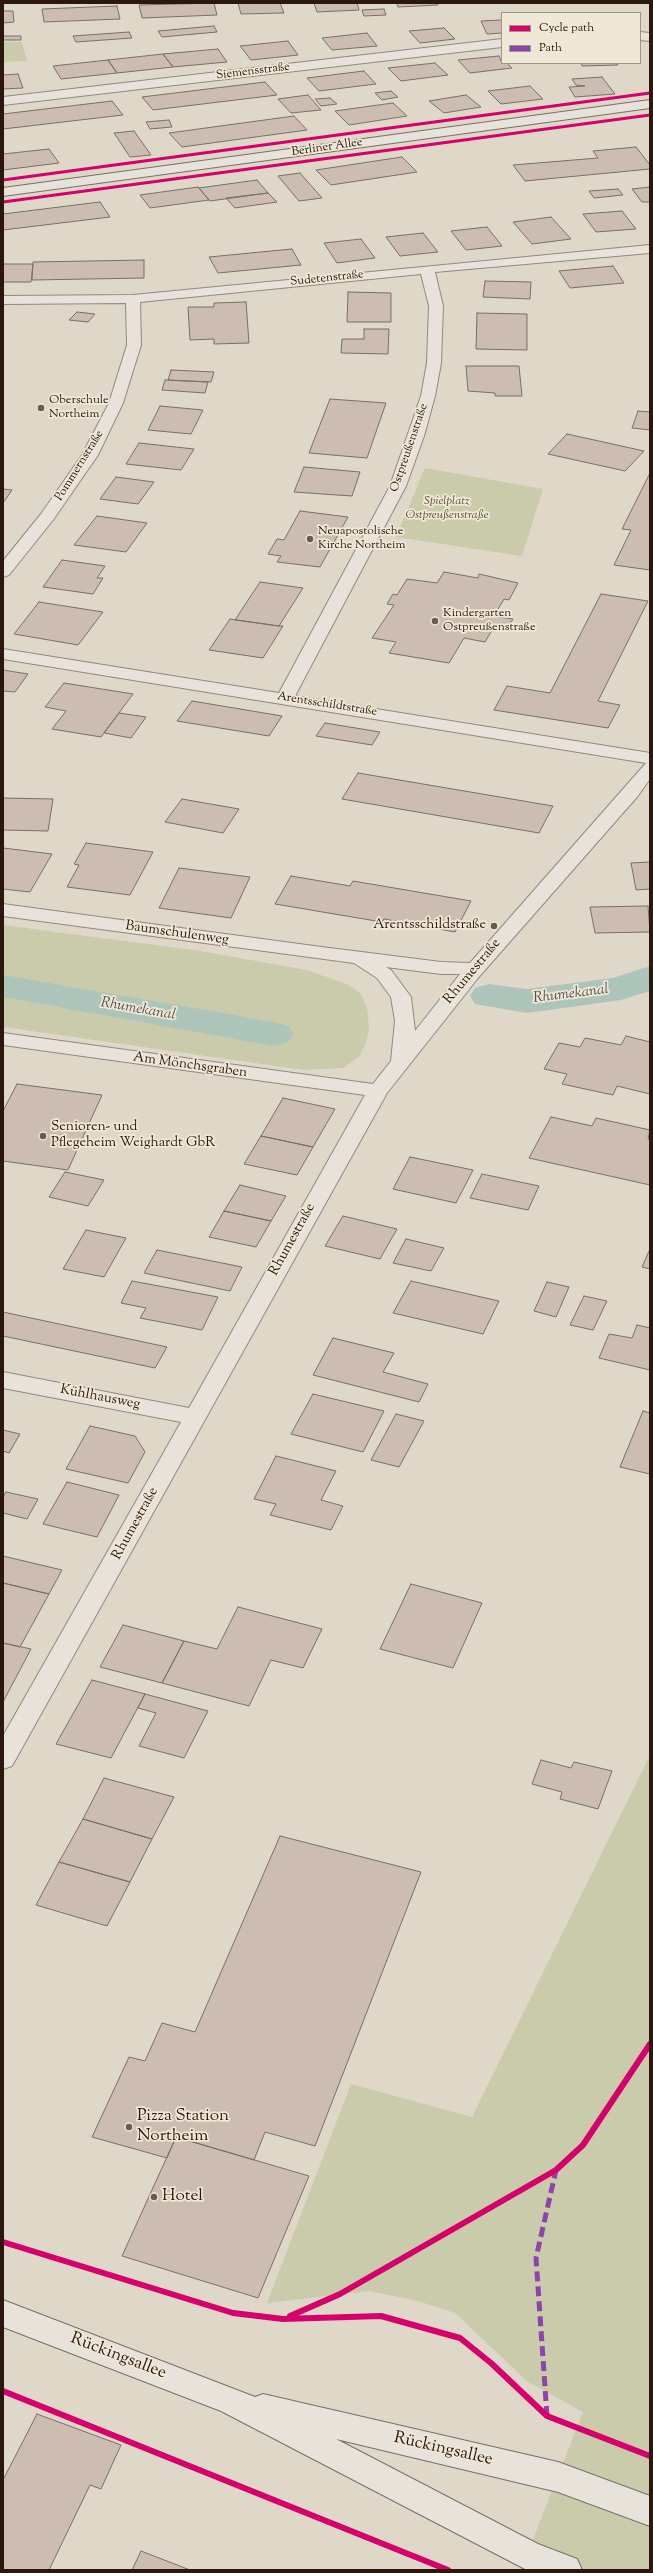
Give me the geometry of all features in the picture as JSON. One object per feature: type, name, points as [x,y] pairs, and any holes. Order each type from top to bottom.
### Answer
[{"type":"street","name":"Siemensstraße","points":[[3,101],[501,43]]},
{"type":"street","name":"Berliner Allee","points":[[3,192],[650,104]]},
{"type":"street","name":"Sudetenstraße","points":[[3,300],[134,299],[427,269],[650,249]]},
{"type":"street","name":"Ostpreußenstraße","points":[[285,699],[398,486],[416,436],[428,396],[434,363],[436,306],[427,269]]},
{"type":"street","name":"Pommernstraße","points":[[3,572],[47,517],[90,455],[116,403],[134,345],[134,299]]},
{"type":"street","name":"Arentsschildtstraße","points":[[3,654],[650,758]]},
{"type":"street","name":"Rhumestraße","points":[[3,1760],[378,1091],[475,970],[631,793],[650,767]]},
{"type":"street","name":"Baumschulenweg","points":[[3,910],[352,957],[441,968],[475,970]]},
{"type":"street","name":"Baumschulenweg","points":[[352,957],[368,963],[384,974],[402,997],[405,1007],[405,1038],[400,1062]]},
{"type":"street","name":"Am Mönchsgraben","points":[[3,1040],[378,1091]]},
{"type":"street","name":"Kühlhausweg","points":[[3,1380],[196,1417]]},
{"type":"street","name":"Rückingsallee","points":[[3,2313],[232,2401],[527,2555],[566,2570]]},
{"type":"street","name":"Rückingsallee","points":[[232,2401],[558,2477],[650,2511]]},
{"type":"green space","points":[[3,42],[22,42],[27,61],[3,62]]},
{"type":"green space","name":"Spielplatz Ostpreußenstraße","points":[[425,468],[543,489],[522,556],[396,537]]},
{"type":"green space","points":[[3,925],[200,951],[307,970],[349,985],[361,994],[367,1008],[369,1027],[367,1039],[360,1056],[343,1068],[304,1070],[3,1027]]},
{"type":"green space","points":[[650,1755],[650,2570],[521,2570],[583,2412],[528,2382],[455,2313],[418,2301],[369,2291],[267,2303],[351,2084],[472,2117]]},
{"type":"building","points":[[214,3],[217,15],[142,18],[139,5]]},
{"type":"building","points":[[238,3],[280,3],[284,13],[241,14]]},
{"type":"building","points":[[314,3],[357,3],[359,10],[317,12]]},
{"type":"building","points":[[397,3],[437,3],[438,5],[398,7]]},
{"type":"building","points":[[117,6],[120,19],[44,22],[42,9]]},
{"type":"building","points":[[384,9],[386,15],[364,16],[362,10]]},
{"type":"building","points":[[3,11],[13,11],[14,22],[3,23]]},
{"type":"building","points":[[501,20],[501,33],[487,34],[481,21]]},
{"type":"building","points":[[214,26],[217,32],[162,37],[158,31]]},
{"type":"building","points":[[444,28],[455,39],[420,43],[409,31]]},
{"type":"building","points":[[129,32],[132,38],[76,42],[73,36]]},
{"type":"building","points":[[367,33],[377,46],[332,50],[322,38]]},
{"type":"building","points":[[3,36],[21,36],[21,40],[3,40]]},
{"type":"building","points":[[288,41],[298,55],[251,60],[240,46]]},
{"type":"building","points":[[218,49],[227,62],[173,67],[163,54]]},
{"type":"building","points":[[163,54],[173,67],[117,73],[108,60]]},
{"type":"building","points":[[499,56],[501,64],[508,64],[512,68],[470,73],[458,60]]},
{"type":"building","points":[[108,60],[117,73],[61,79],[53,66]]},
{"type":"building","points":[[435,63],[448,75],[401,81],[388,68]]},
{"type":"building","points":[[581,64],[618,65],[582,66]]},
{"type":"building","points":[[364,71],[376,84],[319,91],[307,78]]},
{"type":"building","points":[[18,74],[23,88],[3,89],[3,75]]},
{"type":"building","points":[[602,77],[615,94],[575,97],[569,87],[585,86],[576,85],[572,79]]},
{"type":"building","points":[[265,82],[277,95],[153,110],[142,97]]},
{"type":"building","points":[[530,86],[543,99],[501,104],[488,91]]},
{"type":"building","points":[[391,91],[398,97],[382,100],[375,93]]},
{"type":"building","points":[[308,95],[321,110],[291,113],[278,99]]},
{"type":"building","points":[[466,95],[481,107],[444,113],[429,101]]},
{"type":"building","points":[[330,98],[337,104],[321,106],[315,99]]},
{"type":"building","points":[[112,101],[123,115],[3,129],[3,114]]},
{"type":"building","points":[[393,103],[407,116],[349,125],[335,111]]},
{"type":"building","points":[[294,116],[307,130],[182,147],[169,133]]},
{"type":"building","points":[[169,120],[172,127],[150,129],[146,122]]},
{"type":"building","points":[[134,131],[151,155],[130,157],[114,133]]},
{"type":"building","points":[[636,147],[650,165],[650,169],[525,181],[513,165],[598,158],[593,151]]},
{"type":"building","points":[[49,149],[59,163],[3,170],[3,154]]},
{"type":"building","points":[[402,157],[417,172],[331,185],[316,170]]},
{"type":"building","points":[[300,173],[322,198],[299,201],[278,176]]},
{"type":"building","points":[[257,180],[268,193],[210,201],[199,188]]},
{"type":"building","points":[[198,187],[209,200],[150,208],[140,195]]},
{"type":"building","points":[[650,187],[650,202],[642,202],[632,189]]},
{"type":"building","points":[[618,189],[623,195],[594,198],[589,191]]},
{"type":"building","points":[[268,193],[277,202],[235,208],[226,198]]},
{"type":"building","points":[[100,202],[110,217],[3,230],[3,214]]},
{"type":"building","points":[[622,211],[636,229],[596,232],[583,214]]},
{"type":"building","points":[[551,217],[571,239],[532,244],[513,222]]},
{"type":"building","points":[[487,227],[502,246],[466,250],[451,231]]},
{"type":"building","points":[[423,233],[438,252],[400,256],[386,237]]},
{"type":"building","points":[[361,239],[375,258],[337,263],[324,243]]},
{"type":"building","points":[[292,249],[301,265],[218,273],[209,257]]},
{"type":"building","points":[[144,260],[144,278],[32,280],[33,262]]},
{"type":"building","points":[[3,264],[33,264],[31,282],[3,282]]},
{"type":"building","points":[[613,266],[624,283],[570,288],[559,271]]},
{"type":"building","points":[[485,281],[531,282],[530,299],[483,297]]},
{"type":"building","points":[[348,292],[391,293],[391,322],[347,322]]},
{"type":"building","points":[[246,302],[249,343],[214,344],[214,339],[190,340],[188,307],[214,307],[214,303]]},
{"type":"building","points":[[77,312],[95,314],[88,322],[69,320]]},
{"type":"building","points":[[477,313],[527,314],[527,350],[476,349]]},
{"type":"building","points":[[364,329],[389,329],[388,354],[341,353],[342,339],[364,339]]},
{"type":"building","points":[[466,366],[519,366],[522,396],[495,396],[495,393],[468,391]]},
{"type":"building","points":[[171,370],[214,372],[211,382],[168,380]]},
{"type":"building","points":[[165,380],[208,382],[205,393],[162,390]]},
{"type":"building","points":[[330,399],[386,403],[367,458],[309,453]]},
{"type":"building","points":[[160,406],[203,410],[191,434],[148,430]]},
{"type":"building","points":[[638,411],[650,412],[650,430],[632,428]]},
{"type":"building","points":[[567,434],[644,451],[625,471],[548,454]]},
{"type":"building","points":[[139,443],[194,449],[181,470],[126,464]]},
{"type":"building","points":[[304,467],[360,472],[352,496],[294,492]]},
{"type":"building","points":[[650,473],[650,570],[614,565],[631,530],[622,529]]},
{"type":"building","points":[[116,477],[154,482],[138,504],[100,499]]},
{"type":"building","points":[[3,489],[12,490],[3,503]]},
{"type":"building","name":"Neuapostolische Kirche Northeim","points":[[300,511],[348,517],[320,567],[277,562],[281,556],[268,554],[277,539],[284,540]]},
{"type":"building","points":[[97,516],[147,523],[126,552],[74,545]]},
{"type":"building","points":[[62,560],[105,566],[97,578],[103,578],[93,594],[43,587]]},
{"type":"building","points":[[444,572],[478,578],[479,574],[518,583],[509,600],[504,599],[494,616],[513,619],[508,627],[495,625],[485,642],[464,638],[449,663],[389,653],[396,642],[372,638],[394,605],[387,604],[393,594],[397,595],[407,579],[437,583]]},
{"type":"building","points":[[260,582],[303,588],[279,626],[235,620]]},
{"type":"building","points":[[601,594],[648,601],[598,701],[620,705],[608,728],[494,710],[507,686],[550,693]]},
{"type":"building","points":[[39,602],[103,612],[78,645],[14,634]]},
{"type":"building","points":[[230,619],[283,626],[263,658],[209,650]]},
{"type":"building","points":[[3,670],[28,674],[15,692],[3,691]]},
{"type":"building","points":[[64,683],[133,694],[101,737],[52,729],[66,711],[45,707]]},
{"type":"building","points":[[192,701],[282,716],[269,736],[177,721]]},
{"type":"building","points":[[119,713],[146,717],[131,738],[104,733]]},
{"type":"building","points":[[325,723],[380,732],[372,745],[316,736]]},
{"type":"building","points":[[358,773],[553,806],[539,833],[342,799]]},
{"type":"building","points":[[3,798],[53,799],[48,831],[3,830]]},
{"type":"building","points":[[182,799],[239,809],[223,833],[165,822]]},
{"type":"building","points":[[86,843],[153,852],[130,895],[67,887],[79,865],[74,864]]},
{"type":"building","points":[[3,848],[52,854],[30,892],[3,889]]},
{"type":"building","points":[[650,862],[650,889],[636,890],[631,863]]},
{"type":"building","points":[[179,868],[250,877],[231,918],[159,908]]},
{"type":"building","points":[[291,876],[350,886],[353,881],[471,901],[455,932],[384,919],[382,922],[275,904]]},
{"type":"building","points":[[648,906],[650,932],[595,933],[590,907]]},
{"type":"building","points":[[626,1036],[650,1042],[650,1094],[617,1086],[613,1095],[562,1084],[567,1074],[544,1069],[559,1043],[580,1047],[585,1038],[621,1045]]},
{"type":"building","name":"Senioren- und Pflegeheim Weighardt GbR","points":[[17,1084],[102,1095],[68,1170],[3,1161],[3,1111]]},
{"type":"building","points":[[283,1098],[335,1109],[313,1147],[261,1136]]},
{"type":"building","points":[[551,1117],[592,1126],[596,1118],[650,1130],[648,1139],[650,1140],[650,1185],[529,1158]]},
{"type":"building","points":[[261,1136],[313,1147],[297,1175],[244,1164]]},
{"type":"building","points":[[410,1157],[473,1170],[456,1203],[393,1189]]},
{"type":"building","points":[[65,1172],[104,1180],[88,1206],[49,1197]]},
{"type":"building","points":[[482,1174],[539,1186],[528,1210],[470,1198]]},
{"type":"building","points":[[240,1185],[286,1196],[271,1221],[224,1211]]},
{"type":"building","points":[[224,1211],[271,1221],[256,1247],[209,1237]]},
{"type":"building","points":[[343,1216],[397,1229],[380,1259],[325,1246]]},
{"type":"building","points":[[86,1230],[126,1238],[104,1277],[63,1269]]},
{"type":"building","points":[[406,1239],[444,1248],[431,1271],[393,1263]]},
{"type":"building","points":[[650,1249],[650,1269],[642,1267]]},
{"type":"building","points":[[157,1250],[242,1267],[230,1291],[144,1273]]},
{"type":"building","points":[[132,1281],[218,1297],[202,1330],[140,1318],[146,1308],[121,1303]]},
{"type":"building","points":[[411,1281],[499,1301],[483,1334],[393,1313]]},
{"type":"building","points":[[547,1282],[569,1287],[556,1317],[534,1311]]},
{"type":"building","points":[[584,1296],[607,1301],[593,1330],[570,1325]]},
{"type":"building","points":[[3,1312],[167,1347],[155,1368],[3,1336]]},
{"type":"building","points":[[637,1325],[650,1328],[650,1370],[599,1358],[609,1334],[632,1338]]},
{"type":"building","points":[[333,1338],[394,1353],[383,1372],[428,1384],[419,1402],[313,1375]]},
{"type":"building","points":[[313,1394],[384,1411],[363,1452],[291,1434]]},
{"type":"building","points":[[643,1411],[650,1413],[650,1474],[620,1467]]},
{"type":"building","points":[[396,1414],[424,1421],[399,1467],[371,1460]]},
{"type":"building","points":[[90,1426],[135,1436],[145,1452],[128,1483],[66,1469]]},
{"type":"building","points":[[3,1430],[20,1434],[9,1453],[3,1451]]},
{"type":"building","points":[[276,1456],[336,1471],[321,1500],[343,1506],[331,1530],[270,1515],[276,1504],[254,1499]]},
{"type":"building","points":[[67,1482],[119,1495],[97,1537],[43,1524]]},
{"type":"building","points":[[6,1492],[38,1499],[27,1519],[3,1513],[3,1497]]},
{"type":"building","points":[[3,1556],[62,1570],[49,1594],[3,1583]]},
{"type":"building","points":[[3,1583],[49,1594],[20,1647],[3,1643]]},
{"type":"building","points":[[411,1584],[482,1603],[453,1668],[380,1649]]},
{"type":"building","points":[[238,1607],[322,1629],[303,1668],[271,1660],[249,1706],[162,1683],[184,1641],[217,1649]]},
{"type":"building","points":[[123,1625],[184,1641],[162,1683],[100,1667]]},
{"type":"building","points":[[3,1643],[31,1649],[3,1702]]},
{"type":"building","points":[[92,1680],[145,1694],[111,1758],[56,1744]]},
{"type":"building","points":[[145,1694],[208,1711],[184,1758],[139,1746],[156,1713],[138,1708]]},
{"type":"building","points":[[541,1760],[571,1768],[574,1762],[612,1771],[598,1809],[560,1799],[562,1792],[532,1784]]},
{"type":"building","points":[[104,1778],[174,1797],[152,1839],[83,1819]]},
{"type":"building","points":[[83,1819],[152,1839],[130,1882],[59,1862]]},
{"type":"building","points":[[280,1836],[421,1872],[315,2146],[265,2132],[254,2160],[176,2137],[167,2158],[92,2137],[129,2057],[145,2061],[162,2023],[195,2032]]},
{"type":"building","points":[[59,1862],[130,1882],[107,1926],[36,1905]]},
{"type":"building","points":[[176,2137],[309,2176],[258,2298],[122,2256]]},
{"type":"building","points":[[37,2414],[121,2445],[101,2489],[90,2485],[49,2570],[3,2570],[3,2480]]},
{"type":"building","points":[[141,2551],[190,2570],[132,2570]]},
{"type":"waterway","name":"Rhumekanal","points":[[489,996],[527,1001],[621,989],[650,977]]},
{"type":"waterway","name":"Rhumekanal","points":[[3,986],[274,1034]]},
{"type":"marked path","points":[[547,2416],[536,2258],[556,2170]]},
{"type":"cycle path","points":[[3,180],[650,93]]},
{"type":"cycle path","points":[[3,202],[650,115]]},
{"type":"cycle path","points":[[290,2316],[340,2294],[556,2170],[583,2145],[650,2044]]},
{"type":"cycle path","points":[[3,2242],[233,2313],[283,2319],[381,2316],[460,2338],[491,2363],[547,2416],[650,2456]]},
{"type":"cycle path","points":[[3,2391],[448,2570]]},
{"type":"place","name":"Oberschule Northeim","points":[[41,408]]},
{"type":"place","name":"Neuapostolische Kirche Northeim","points":[[310,539]]},
{"type":"place","name":"Kindergarten Ostpreußenstraße","points":[[435,621]]},
{"type":"place","name":"Arentsschildstraße","points":[[494,926]]},
{"type":"place","name":"Senioren- und Pflegeheim Weighardt GbR","points":[[43,1136]]},
{"type":"place","name":"Pizza Station Northeim","points":[[129,2127]]},
{"type":"place","name":"Hotel","points":[[154,2197]]}]
